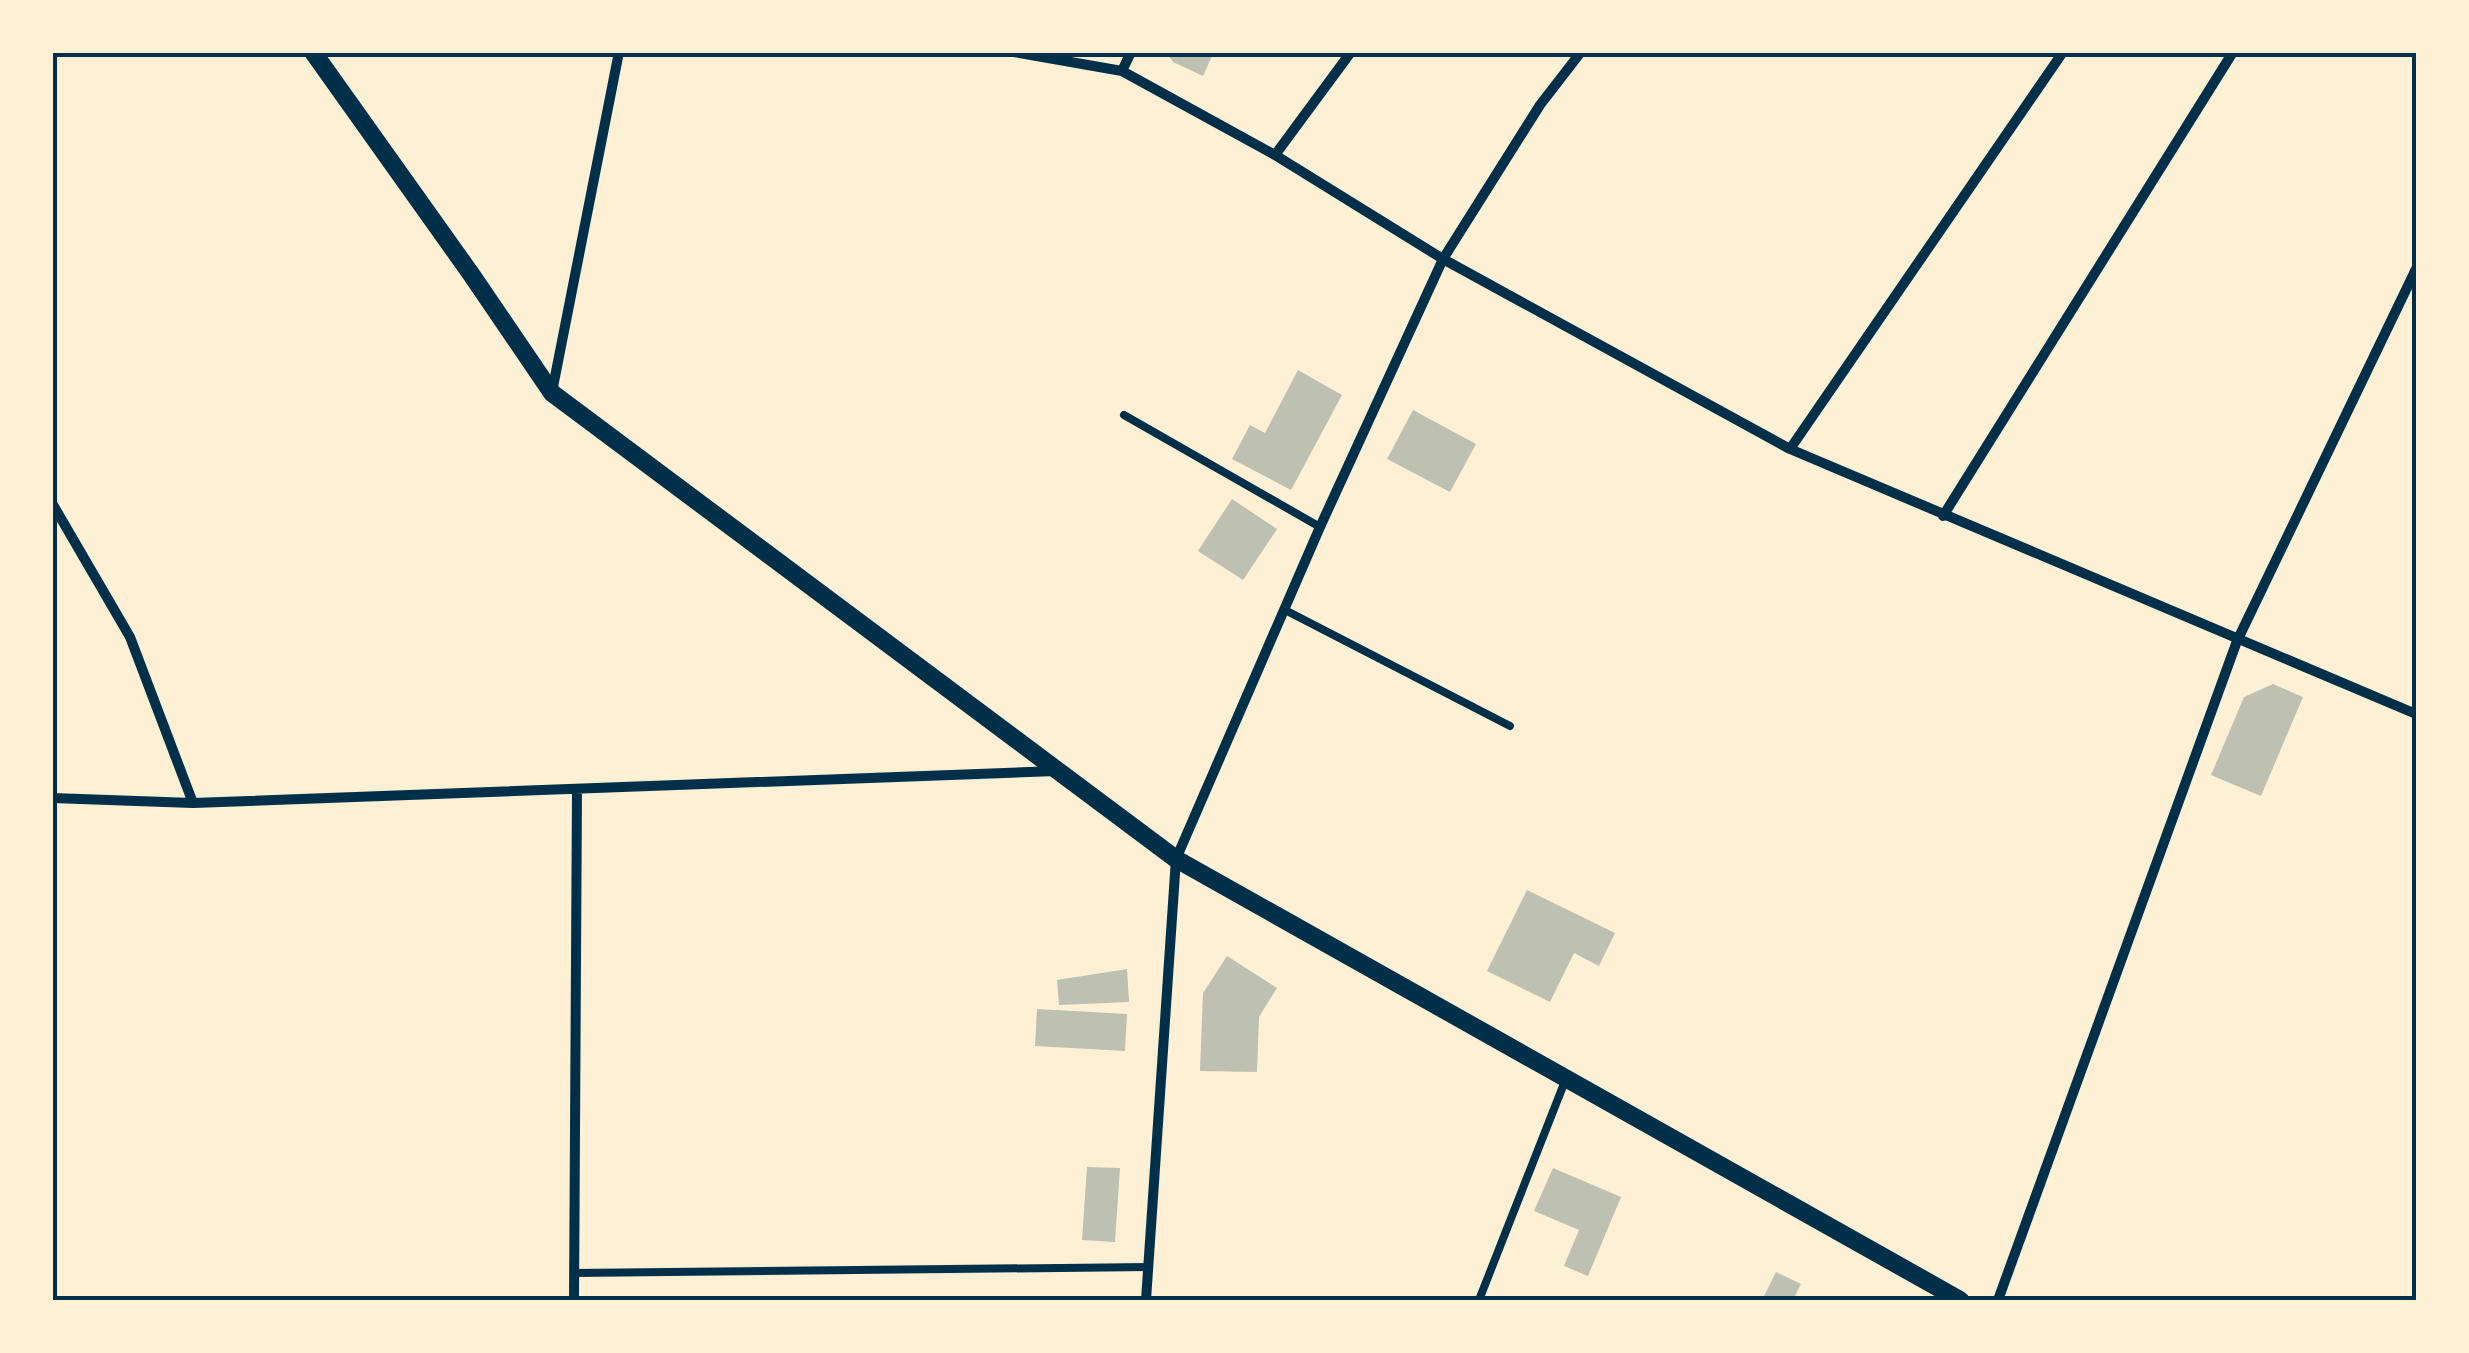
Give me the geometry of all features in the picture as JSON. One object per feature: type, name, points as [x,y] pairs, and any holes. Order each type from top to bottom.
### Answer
[{"type":"street","points":[[313,52],[552,394],[1176,859],[1960,1300]]},
{"type":"street","points":[[552,394],[619,52]]},
{"type":"street","points":[[1014,52],[1122,71],[1275,154],[1443,259],[1790,449],[2416,714]]},
{"type":"street","points":[[1122,71],[1131,52]]},
{"type":"street","points":[[1275,154],[1352,52]]},
{"type":"street","points":[[1146,1300],[1176,859],[1320,527],[1443,259],[1540,105],[1580,52]]},
{"type":"street","points":[[1790,449],[2063,52]]},
{"type":"street","points":[[1943,516],[2234,52]]},
{"type":"street","points":[[1998,1300],[2237,641],[2416,269]]},
{"type":"street","points":[[52,503],[130,637],[193,803]]},
{"type":"street","points":[[52,798],[193,803],[1059,771]]},
{"type":"street","points":[[574,1300],[577,789]]},
{"type":"lane","points":[[1124,415],[1320,527]]},
{"type":"lane","points":[[1285,610],[1510,726]]},
{"type":"lane","points":[[1479,1300],[1566,1078]]},
{"type":"lane","points":[[574,1273],[1149,1267]]},
{"type":"building","points":[[1166,52],[1214,52],[1203,76],[1173,62]]},
{"type":"building","points":[[1298,370],[1342,395],[1291,490],[1232,459],[1250,425],[1265,433]]},
{"type":"building","points":[[1413,410],[1476,444],[1450,492],[1387,459]]},
{"type":"building","points":[[1232,499],[1277,529],[1243,580],[1198,551]]},
{"type":"building","points":[[2273,684],[2303,697],[2261,796],[2211,775],[2244,697]]},
{"type":"building","points":[[1527,890],[1615,933],[1599,966],[1574,953],[1550,1002],[1487,971]]},
{"type":"building","points":[[1227,956],[1277,988],[1259,1017],[1257,1072],[1200,1071],[1203,993]]},
{"type":"building","points":[[1127,969],[1129,1002],[1059,1005],[1057,980]]},
{"type":"building","points":[[1037,1009],[1127,1014],[1125,1051],[1035,1046]]},
{"type":"building","points":[[1087,1167],[1120,1168],[1115,1242],[1082,1240]]},
{"type":"building","points":[[1553,1168],[1621,1197],[1588,1276],[1564,1266],[1579,1230],[1534,1211]]},
{"type":"building","points":[[1776,1272],[1801,1284],[1793,1300],[1762,1300]]}]
